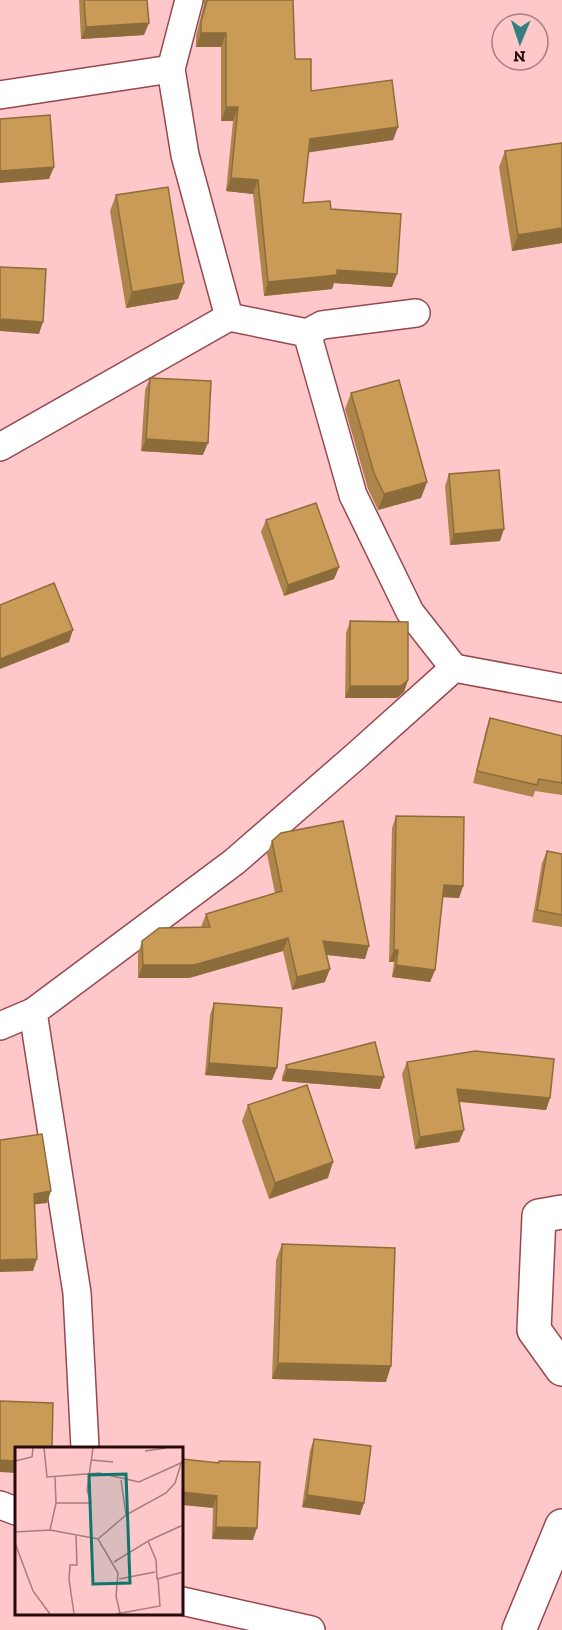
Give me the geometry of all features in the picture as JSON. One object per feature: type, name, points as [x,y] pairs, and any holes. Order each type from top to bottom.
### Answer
[{"type":"main road","points":[[562,1212],[539,1216],[534,1330],[562,1369]]},
{"type":"main road","points":[[519,1630],[562,1526]]},
{"type":"street","points":[[189,0],[171,69],[185,155],[229,317]]},
{"type":"street","points":[[0,95],[171,69]]},
{"type":"street","points":[[0,447],[229,317],[307,333],[322,324],[416,313]]},
{"type":"street","points":[[307,333],[352,495],[410,612],[454,668],[562,688]]},
{"type":"street","points":[[0,1026],[33,1012],[234,862],[454,668]]},
{"type":"street","points":[[33,1012],[77,1293],[85,1447]]},
{"type":"street","points":[[0,1505],[15,1511]]},
{"type":"street","points":[[183,1601],[311,1630]]},
{"type":"building","points":[[84,0],[147,0],[149,23],[86,27]]},
{"type":"building","points":[[207,0],[293,0],[295,59],[311,59],[311,91],[392,80],[398,127],[310,139],[303,203],[330,201],[331,209],[401,214],[397,274],[337,270],[337,275],[268,282],[258,180],[231,178],[238,107],[226,107],[226,33],[201,33],[201,22]]},
{"type":"building","points":[[50,115],[54,167],[0,171],[0,119]]},
{"type":"building","points":[[562,143],[562,228],[518,235],[505,151]]},
{"type":"building","points":[[168,187],[184,283],[132,292],[116,195]]},
{"type":"building","points":[[0,267],[46,269],[43,322],[0,319]]},
{"type":"building","points":[[150,378],[211,381],[208,443],[146,439]]},
{"type":"building","points":[[399,380],[427,482],[384,494],[374,473],[351,393]]},
{"type":"building","points":[[499,470],[504,529],[454,534],[449,474]]},
{"type":"building","points":[[316,503],[339,567],[288,585],[266,520]]},
{"type":"building","points":[[54,583],[73,630],[0,659],[0,605]]},
{"type":"building","points":[[350,621],[408,622],[408,680],[401,686],[350,686]]},
{"type":"building","points":[[490,718],[562,736],[562,783],[539,779],[537,785],[477,771]]},
{"type":"building","points":[[396,816],[464,817],[463,886],[444,885],[435,970],[396,965],[398,950],[394,950]]},
{"type":"building","points":[[343,821],[369,946],[323,941],[330,969],[297,977],[288,938],[194,965],[143,965],[142,941],[159,928],[210,927],[206,914],[282,891],[272,841],[281,833]]},
{"type":"building","points":[[547,851],[562,854],[562,915],[537,910]]},
{"type":"building","points":[[214,1003],[282,1008],[277,1068],[209,1063]]},
{"type":"building","points":[[375,1042],[384,1077],[287,1069],[286,1065]]},
{"type":"building","points":[[475,1051],[554,1059],[550,1098],[457,1089],[464,1130],[420,1137],[407,1062]]},
{"type":"building","points":[[307,1085],[333,1162],[275,1183],[248,1105]]},
{"type":"building","points":[[42,1134],[51,1191],[34,1194],[37,1259],[0,1260],[0,1140]]},
{"type":"building","points":[[282,1244],[395,1248],[391,1366],[278,1363]]},
{"type":"building","points":[[0,1401],[53,1403],[52,1447],[15,1447],[15,1461],[0,1460]]},
{"type":"building","points":[[314,1439],[371,1446],[364,1503],[307,1495]]},
{"type":"building","points":[[183,1459],[219,1463],[219,1461],[260,1462],[257,1528],[216,1527],[217,1496],[183,1492]]}]
